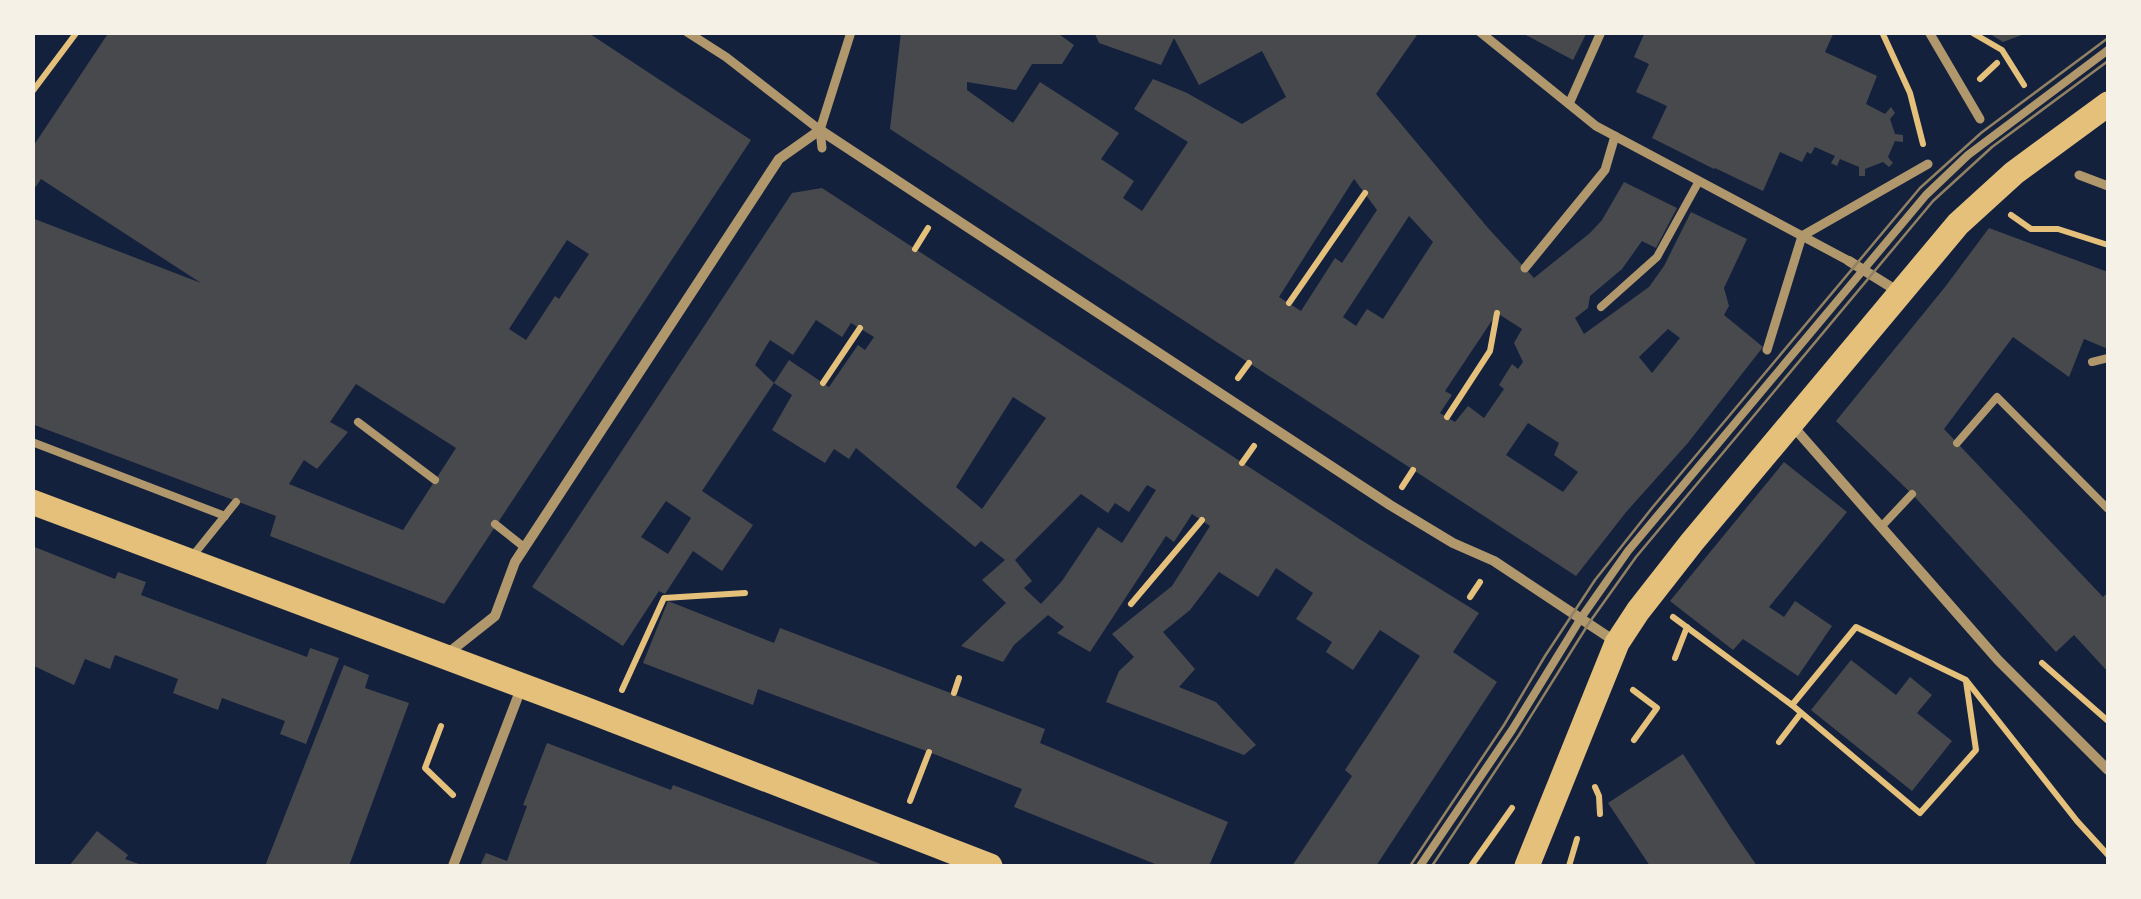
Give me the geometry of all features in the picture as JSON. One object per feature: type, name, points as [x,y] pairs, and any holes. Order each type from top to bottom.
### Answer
[{"type":"main road","points":[[1526,866],[1617,643],[1663,578],[1958,224],[2014,172],[2108,104]]},
{"type":"main road","points":[[32,502],[610,718],[990,866]]},
{"type":"street","points":[[688,32],[820,130],[1390,505],[1453,543],[1494,562],[1617,643]]},
{"type":"street","points":[[822,148],[820,130],[851,32]]},
{"type":"street","points":[[1480,32],[1596,126],[1864,269],[1900,293]]},
{"type":"street","points":[[1568,104],[1601,32]]},
{"type":"street","points":[[1930,32],[1980,119]]},
{"type":"street","points":[[444,656],[495,616],[524,547],[779,158],[820,130]]},
{"type":"street","points":[[1525,268],[1605,170],[1615,136]]},
{"type":"street","points":[[1767,350],[1802,236],[1928,164]]},
{"type":"street","points":[[2079,175],[2108,186]]},
{"type":"street","points":[[1790,423],[1998,660],[2108,770]]},
{"type":"street","points":[[453,866],[522,685]]},
{"type":"lane","points":[[1420,866],[1628,551],[1926,195],[2016,116],[2108,50]]},
{"type":"lane","points":[[1602,307],[1657,257],[1699,181]]},
{"type":"lane","points":[[2092,362],[2108,358]]},
{"type":"lane","points":[[1957,443],[1997,397],[2108,509]]},
{"type":"lane","points":[[358,422],[434,480]]},
{"type":"lane","points":[[32,442],[225,516]]},
{"type":"lane","points":[[1882,526],[1912,494]]},
{"type":"lane","points":[[188,562],[236,502]]},
{"type":"lane","points":[[495,524],[524,547]]},
{"type":"path","points":[[32,92],[77,32]]},
{"type":"path","points":[[1882,32],[1910,93],[1928,164]]},
{"type":"path","points":[[1971,32],[2002,50],[2024,84]]},
{"type":"path","points":[[1289,303],[1365,193]]},
{"type":"path","points":[[2031,229],[2058,229],[2108,245]]},
{"type":"path","points":[[914,249],[922,238]]},
{"type":"path","points":[[1446,417],[1490,351],[1497,313]]},
{"type":"path","points":[[823,383],[860,328]]},
{"type":"path","points":[[1242,373],[1248,363]]},
{"type":"path","points":[[1242,463],[1250,452]]},
{"type":"path","points":[[1406,481],[1413,470]]},
{"type":"path","points":[[1132,604],[1202,520]]},
{"type":"path","points":[[610,718],[664,598],[744,593]]},
{"type":"path","points":[[1673,617],[1792,704],[1920,813],[1976,750],[1966,680]]},
{"type":"path","points":[[1675,658],[1688,627]]},
{"type":"path","points":[[1792,704],[1856,627],[1966,680],[2077,822],[2108,855]]},
{"type":"path","points":[[2042,663],[2108,721]]},
{"type":"path","points":[[954,693],[959,678]]},
{"type":"path","points":[[1630,688],[1657,708],[1634,740]]},
{"type":"path","points":[[1778,742],[1801,713]]},
{"type":"path","points":[[441,726],[426,768],[472,814]]},
{"type":"path","points":[[898,830],[929,752]]},
{"type":"path","points":[[1599,796],[1600,814]]},
{"type":"path","points":[[1472,866],[1512,807]]},
{"type":"building","points":[[109,32],[587,32],[751,140],[444,604],[270,536],[276,516],[32,424],[32,218],[201,283],[41,179],[32,192],[32,148]],"holes":[[[567,240],[589,254],[526,340],[509,329]],[[356,384],[456,448],[403,530],[289,484],[304,460],[317,469],[348,432],[330,422]]]},
{"type":"building","points":[[901,32],[1056,32],[1074,45],[1062,64],[1032,64],[1016,90],[967,82],[967,90],[1013,123],[1040,82],[1119,133],[1101,159],[1134,181],[1123,198],[1142,211],[1188,142],[1134,109],[1153,79],[1242,124],[1286,97],[1262,51],[1199,85],[1174,38],[1161,65],[1099,43],[1094,32],[1419,32],[1376,94],[1534,278],[1590,233],[1624,182],[1677,208],[1656,248],[1642,241],[1622,269],[1590,296],[1588,308],[1575,318],[1584,334],[1649,287],[1691,212],[1747,239],[1724,288],[1729,306],[1724,315],[1763,347],[1576,576],[890,129]],"holes":[[[1354,179],[1377,210],[1342,263],[1335,258],[1301,311],[1279,297]],[[1409,216],[1433,242],[1383,319],[1367,309],[1356,326],[1343,317]],[[1497,313],[1522,329],[1514,343],[1523,362],[1518,369],[1512,364],[1499,385],[1504,389],[1484,418],[1468,406],[1455,422],[1440,413],[1452,395],[1445,391]],[[1668,329],[1680,338],[1652,373],[1639,357]],[[1528,423],[1559,443],[1554,455],[1578,472],[1563,492],[1506,455]]]},
{"type":"building","points":[[1520,32],[1587,32],[1573,60]]},
{"type":"building","points":[[1645,32],[1834,32],[1825,52],[1877,76],[1866,104],[1885,114],[1891,107],[1895,113],[1890,119],[1895,134],[1903,135],[1903,142],[1895,141],[1888,157],[1893,163],[1889,167],[1883,162],[1865,169],[1865,176],[1859,176],[1859,167],[1840,159],[1837,166],[1831,163],[1835,156],[1815,147],[1802,162],[1780,152],[1763,191],[1652,138],[1667,106],[1636,92],[1649,64],[1634,57]]},
{"type":"building","points":[[1987,32],[2027,32],[2027,33],[2003,42]]},
{"type":"building","points":[[822,188],[1479,613],[1453,652],[1497,682],[1376,866],[1292,866],[1352,776],[1345,770],[1420,656],[1380,630],[1353,670],[1326,652],[1332,642],[1296,619],[1313,593],[1276,568],[1258,597],[1219,572],[1190,610],[1163,632],[1195,669],[1179,687],[1216,702],[1256,745],[1244,755],[1106,702],[1119,671],[1134,657],[1112,634],[1172,586],[1210,526],[1192,514],[1174,542],[1166,536],[1090,652],[1057,633],[1064,627],[1048,615],[1014,645],[1003,662],[961,646],[1006,603],[982,580],[1005,560],[981,541],[975,547],[856,448],[849,459],[834,449],[825,463],[772,430],[792,395],[774,383],[702,491],[753,525],[722,571],[693,551],[665,594],[659,591],[623,646],[532,587],[792,193]],"holes":[[[816,320],[842,337],[851,323],[874,337],[865,350],[858,345],[829,387],[789,360],[774,383],[755,365],[770,340],[793,355]],[[1013,397],[1046,418],[982,509],[956,487]],[[1147,485],[1156,490],[1122,543],[1098,527],[1062,581],[1041,604],[1024,588],[1032,581],[1015,560],[1081,494],[1108,513],[1115,503],[1129,512]],[[666,501],[691,518],[668,554],[641,537]]]},
{"type":"building","points":[[1989,228],[2108,272],[2108,349],[2084,339],[2069,377],[2013,337],[1944,429],[2103,597],[2108,592],[2108,672],[2074,635],[2056,652],[1912,494],[1836,421]]},
{"type":"building","points":[[1784,462],[1847,512],[1769,607],[1784,617],[1795,601],[1832,626],[1798,676],[1743,639],[1733,650],[1670,601]]},
{"type":"building","points":[[32,546],[115,579],[118,572],[146,582],[141,595],[307,657],[310,648],[339,658],[306,744],[280,734],[285,721],[222,698],[218,710],[173,693],[178,679],[115,655],[110,669],[85,659],[74,685],[32,665]]},
{"type":"building","points":[[668,601],[774,643],[780,628],[1045,729],[1040,743],[1228,822],[1209,866],[1160,866],[1014,807],[1022,789],[929,752],[758,689],[753,705],[643,663]]},
{"type":"building","points":[[1851,660],[1896,695],[1910,677],[1932,695],[1917,713],[1952,741],[1912,791],[1811,710]]},
{"type":"building","points":[[344,665],[369,675],[365,688],[409,703],[349,866],[265,866]]},
{"type":"building","points":[[547,743],[671,790],[673,785],[886,866],[480,866],[486,853],[507,861]]},
{"type":"building","points":[[1683,754],[1757,866],[1650,866],[1608,803]]},
{"type":"building","points":[[97,831],[128,855],[125,859],[145,866],[69,866]]},
{"type":"tram line","points":[[1410,866],[1595,580],[1920,188],[1981,133],[2108,38]]},
{"type":"tram line","points":[[1432,866],[1636,557],[1933,201],[1992,147],[2108,61]]}]
